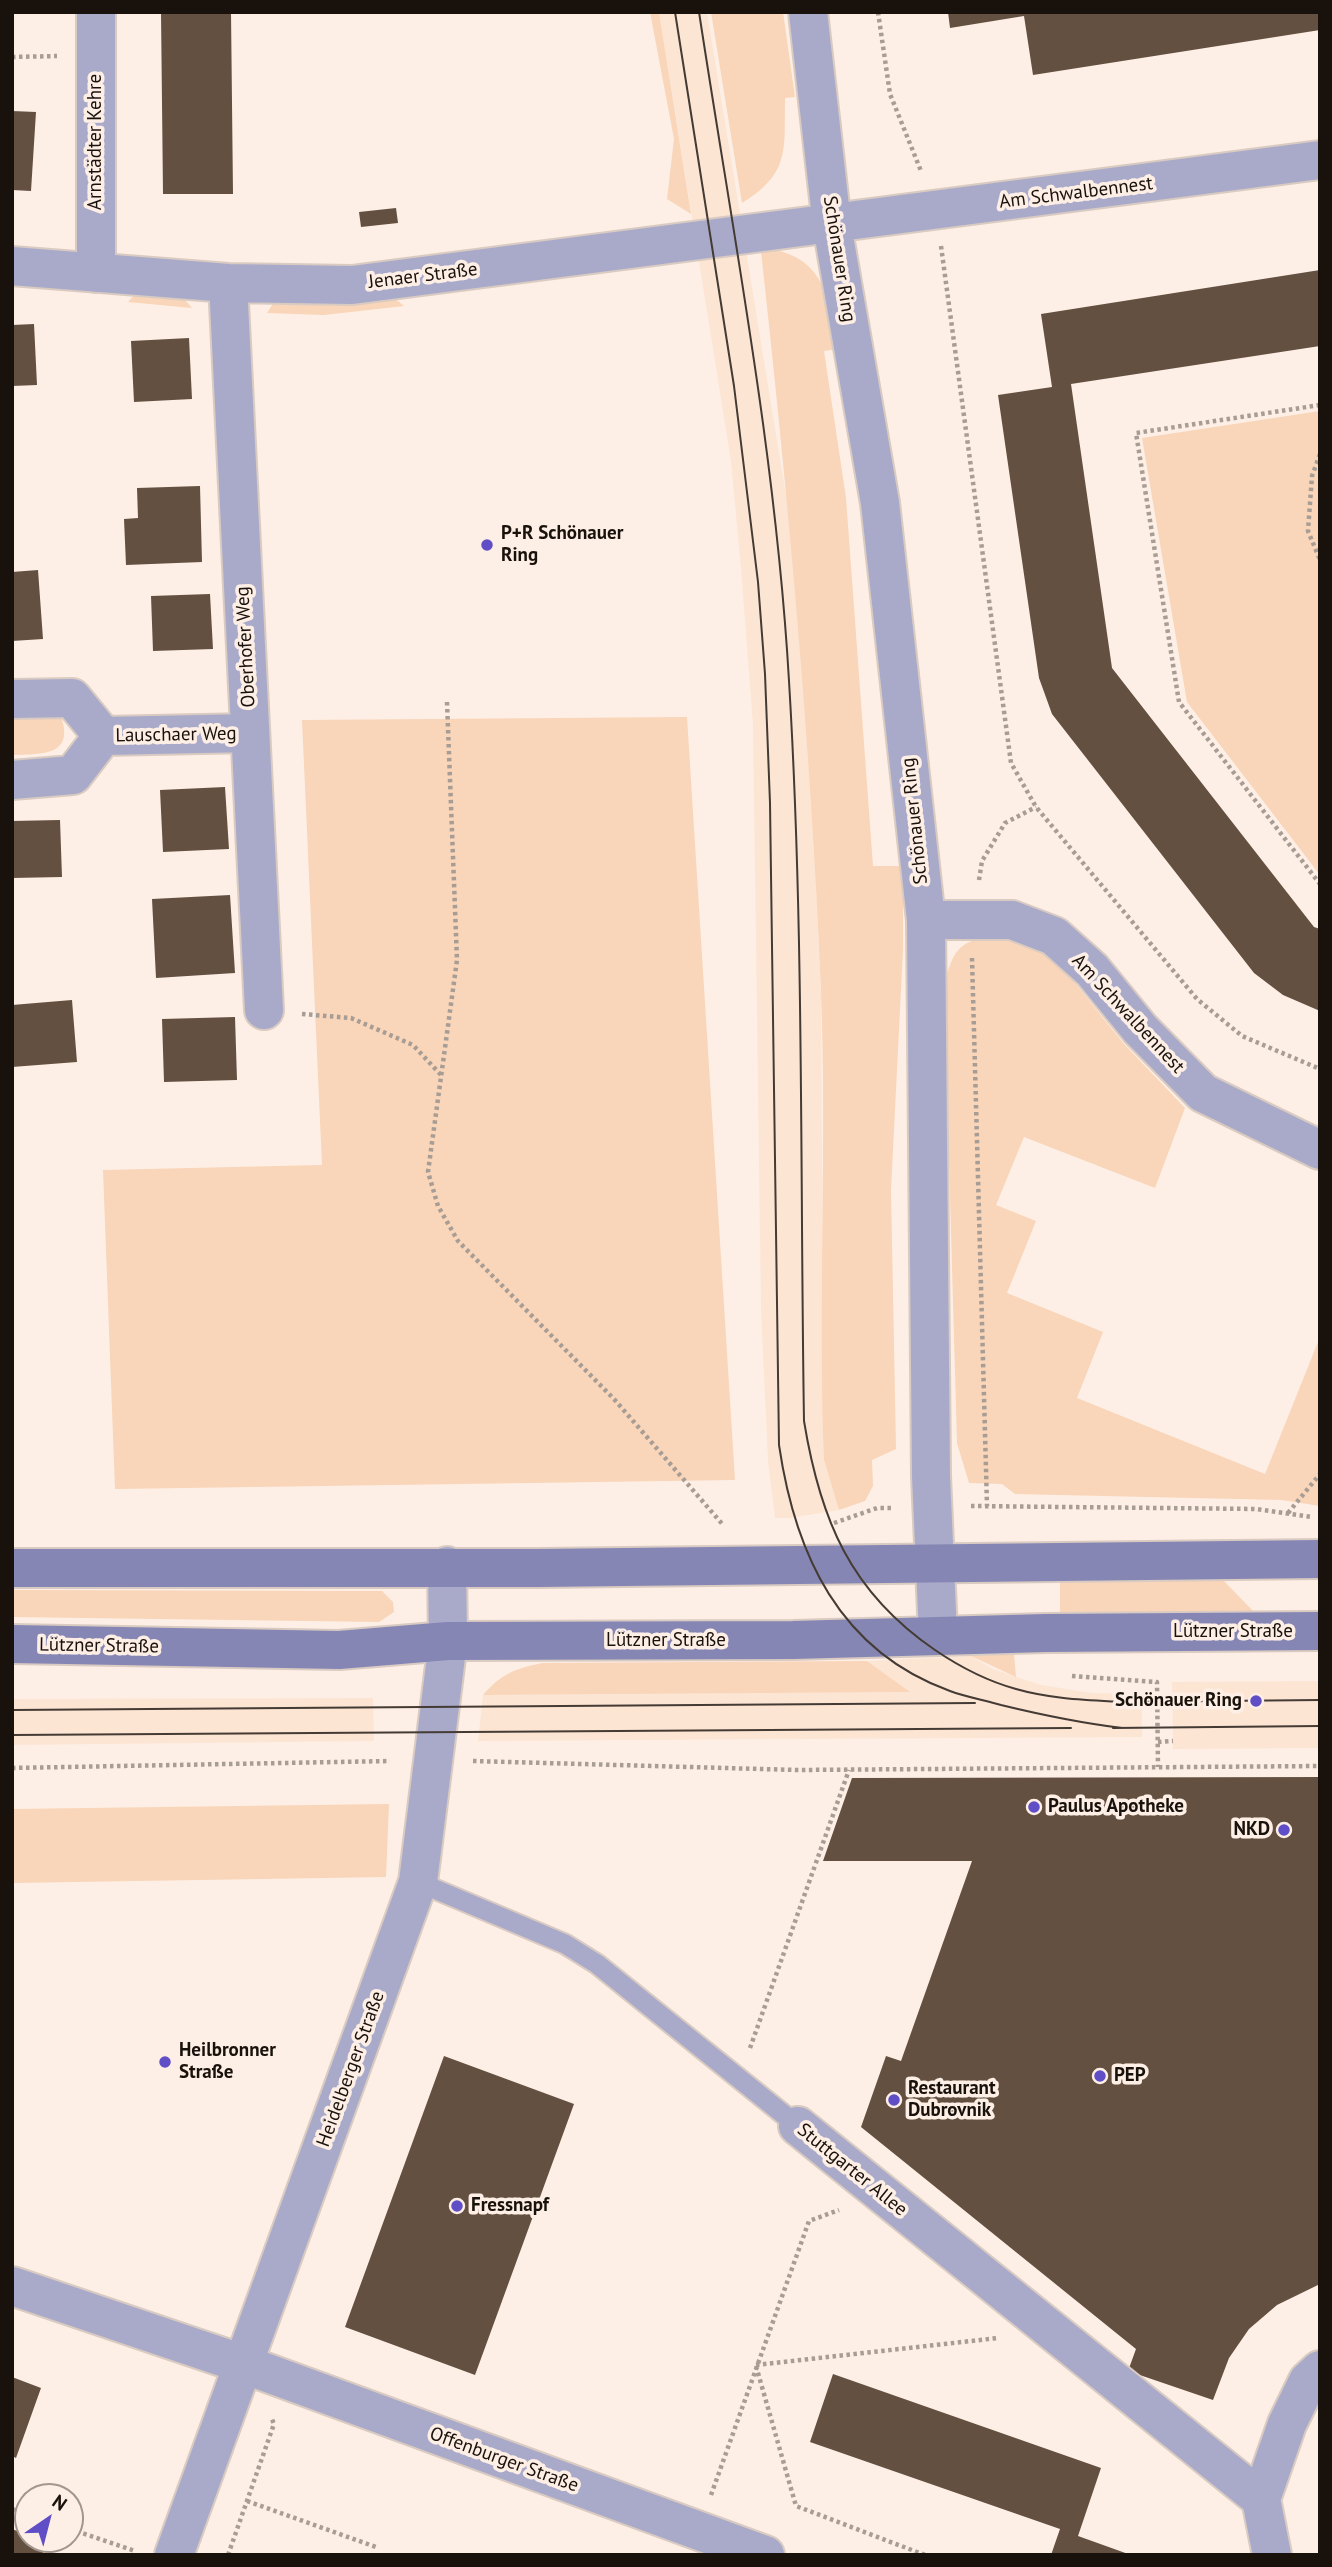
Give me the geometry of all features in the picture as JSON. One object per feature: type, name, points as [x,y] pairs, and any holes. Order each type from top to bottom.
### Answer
[{"type":"main road","points":[[12,1568],[538,1568],[1320,1559]]},
{"type":"main road","name":"Lützner Straße","points":[[12,1644],[340,1650],[448,1642],[779,1640],[1320,1631]]},
{"type":"street","name":"Arnstädter Kehre","points":[[96,12],[96,273]]},
{"type":"street","name":"Schönauer Ring","points":[[808,12],[832,225],[880,503],[926,920],[931,1476],[938,1636]]},
{"type":"street","name":"Am Schwalbennest","points":[[832,225],[1320,160]]},
{"type":"street","name":"Jenaer Straße","points":[[12,267],[228,283],[352,285],[832,225]]},
{"type":"street","name":"Oberhofer Weg","points":[[228,283],[264,1010]]},
{"type":"street","name":"Lauschaer Weg","points":[[12,699],[72,698],[103,736]]},
{"type":"street","name":"Lauschaer Weg","points":[[103,736],[250,733]]},
{"type":"street","name":"Lauschaer Weg","points":[[12,780],[73,775],[103,736]]},
{"type":"street","name":"Am Schwalbennest","points":[[926,920],[1012,920],[1054,936],[1092,970],[1139,1029],[1203,1093],[1320,1150]]},
{"type":"street","name":"Heidelberger Straße","points":[[174,2555],[418,1882],[448,1642],[447,1566]]},
{"type":"street","name":"Stuttgarter Allee","points":[[798,2126],[1261,2499]]},
{"type":"street","points":[[12,2286],[243,2364]]},
{"type":"street","name":"Offenburger Straße","points":[[243,2364],[765,2555]]},
{"type":"street","points":[[1272,2555],[1261,2499],[1287,2424],[1308,2381],[1320,2370]]},
{"type":"lane","name":"Stuttgarter Allee","points":[[418,1882],[565,1944],[597,1964],[798,2126]]},
{"type":"path","points":[[878,12],[890,94],[937,211],[1011,763],[1036,807],[1197,999],[1242,1036],[1320,1069]]},
{"type":"path","points":[[1320,405],[1136,433],[1178,702],[1320,884]]},
{"type":"path","points":[[1320,454],[1312,477],[1308,531],[1320,560]]},
{"type":"path","points":[[447,702],[457,960],[428,1172],[438,1206],[458,1241],[614,1399],[724,1527]]},
{"type":"path","points":[[1036,807],[1005,823],[982,861],[971,921],[987,1506],[1256,1509],[1320,1518]]},
{"type":"path","points":[[264,1010],[351,1018],[413,1045],[443,1077]]},
{"type":"path","points":[[1288,1513],[1320,1474]]},
{"type":"path","points":[[1061,1675],[1157,1682],[1158,1767]]},
{"type":"path","points":[[1158,1742],[1173,1741]]},
{"type":"path","points":[[472,1760],[849,1770],[1320,1766]]},
{"type":"path","points":[[12,1768],[390,1761]]},
{"type":"path","points":[[739,2078],[849,1770]]},
{"type":"path","points":[[699,2531],[809,2221],[883,2195]]},
{"type":"path","points":[[756,2365],[1054,2332]]},
{"type":"path","points":[[756,2365],[796,2506],[925,2555]]},
{"type":"path","points":[[247,2501],[376,2547]]},
{"type":"path","points":[[84,2534],[145,2555]]},
{"type":"shaded area","points":[[650,12],[659,12],[691,214],[667,199],[674,139]]},
{"type":"shaded area","points":[[659,12],[707,12],[792,532],[810,744],[821,995],[824,1460],[839,1510],[790,1518],[775,1518],[768,1461],[761,1309],[753,724],[741,569],[731,461]]},
{"type":"shaded area","points":[[711,12],[783,12],[795,97],[785,98],[782,158],[769,181],[742,203]]},
{"type":"shaded area","points":[[770,249],[789,254],[814,272],[828,299],[832,315],[838,349],[824,351],[846,498],[873,866],[903,866],[903,949],[891,1190],[896,1449],[872,1460],[873,1486],[865,1501],[839,1510],[824,1460],[823,1050],[817,898],[797,620],[761,251]]},
{"type":"shaded area","points":[[137,292],[181,295],[192,308],[128,302]]},
{"type":"shaded area","points":[[393,297],[404,306],[324,315],[267,313],[274,302],[321,305]]},
{"type":"shaded area","points":[[1320,411],[1320,875],[1187,702],[1142,438]]},
{"type":"shaded area","points":[[12,707],[60,714],[64,738],[60,745],[45,753],[12,755]]},
{"type":"shaded area","points":[[687,717],[735,1480],[115,1489],[103,1170],[322,1165],[302,720]]},
{"type":"shaded area","points":[[988,937],[1013,937],[1055,958],[1124,1044],[1185,1108],[1155,1188],[1024,1137],[996,1205],[1036,1221],[1007,1293],[1103,1332],[1077,1398],[1265,1474],[1320,1337],[1320,1506],[1282,1500],[1015,1494],[1002,1484],[969,1483],[957,1443],[944,984],[957,951],[969,942]]},
{"type":"shaded area","points":[[1222,1579],[1254,1612],[1060,1615],[1060,1582]]},
{"type":"shaded area","points":[[12,1590],[382,1591],[393,1602],[394,1612],[379,1622],[12,1617]]},
{"type":"shaded area","points":[[1014,1654],[1016,1677],[971,1656]]},
{"type":"shaded area","points":[[971,1656],[993,1669],[1041,1685],[1092,1693],[1142,1694],[1142,1737],[478,1741],[483,1695],[909,1692],[867,1661]]},
{"type":"shaded area","points":[[867,1661],[910,1692],[483,1695],[510,1673],[543,1663]]},
{"type":"shaded area","points":[[1320,1681],[1320,1748],[1173,1749],[1172,1682]]},
{"type":"shaded area","points":[[373,1698],[374,1741],[12,1745],[12,1699]]},
{"type":"shaded area","points":[[389,1804],[386,1877],[12,1883],[12,1809]]},
{"type":"building","points":[[161,12],[231,12],[233,194],[163,194]]},
{"type":"building","points":[[948,12],[1320,12],[1320,30],[1033,75],[1024,16],[950,28]]},
{"type":"building","points":[[12,111],[36,112],[31,191],[12,190]]},
{"type":"building","points":[[396,208],[398,223],[361,227],[359,212]]},
{"type":"building","points":[[1320,270],[1320,346],[1071,384],[1112,668],[1314,927],[1320,929],[1320,1011],[1283,995],[1254,973],[1052,714],[1039,678],[998,395],[1052,387],[1041,314]]},
{"type":"building","points":[[34,324],[37,385],[12,386],[12,325]]},
{"type":"building","points":[[189,338],[192,399],[134,402],[131,341]]},
{"type":"building","points":[[200,486],[202,562],[126,565],[124,519],[138,518],[137,488]]},
{"type":"building","points":[[38,570],[43,639],[12,641],[12,572]]},
{"type":"building","points":[[210,594],[213,649],[153,651],[151,596]]},
{"type":"building","points":[[225,787],[229,849],[163,852],[160,790]]},
{"type":"building","points":[[60,820],[62,877],[12,878],[12,821]]},
{"type":"building","points":[[230,895],[235,973],[156,978],[152,899]]},
{"type":"building","points":[[72,1000],[77,1062],[12,1067],[12,1005]]},
{"type":"building","points":[[235,1017],[237,1080],[164,1082],[162,1019]]},
{"type":"building","name":"PEP","points":[[1320,1777],[1320,2284],[1277,2305],[1249,2329],[1229,2358],[1213,2400],[1128,2371],[1136,2349],[861,2127],[886,2056],[901,2061],[972,1861],[823,1861],[852,1778]]},
{"type":"building","points":[[444,2056],[574,2104],[475,2375],[345,2327]]},
{"type":"building","points":[[833,2374],[1101,2468],[1078,2536],[1131,2555],[1051,2555],[1060,2529],[810,2442]]},
{"type":"building","points":[[12,2377],[41,2388],[16,2458],[12,2456]]},
{"type":"building","points":[[12,2529],[14,2553],[43,2553],[42,2555],[12,2555]]},
{"type":"tram line","points":[[675,12],[734,386],[758,582],[765,674],[770,803],[779,1445],[786,1485],[811,1560],[829,1594],[851,1624],[879,1651],[911,1673],[956,1693],[1046,1715],[1122,1728]]},
{"type":"tram line","points":[[699,12],[764,429],[783,597],[797,866],[804,1421],[819,1490],[830,1521],[860,1578],[881,1604],[935,1650],[984,1678],[1005,1686],[1055,1697],[1122,1702]]},
{"type":"tram line","points":[[1115,1702],[1320,1700]]},
{"type":"tram line","points":[[12,1710],[975,1703]]},
{"type":"tram line","points":[[1113,1728],[1320,1726]]},
{"type":"tram line","points":[[12,1735],[1071,1728]]},
{"type":"place","name":"P+R Schönauer Ring","points":[[487,545]]},
{"type":"place","name":"Schönauer Ring","points":[[1256,1701]]},
{"type":"place","name":"Paulus Apotheke","points":[[1034,1807]]},
{"type":"place","name":"NKD","points":[[1284,1830]]},
{"type":"place","name":"Heilbronner Straße","points":[[165,2062]]},
{"type":"place","name":"PEP","points":[[1100,2076]]},
{"type":"place","name":"Restaurant Dubrovnik","points":[[894,2100]]},
{"type":"place","name":"Fressnapf","points":[[457,2206]]}]
